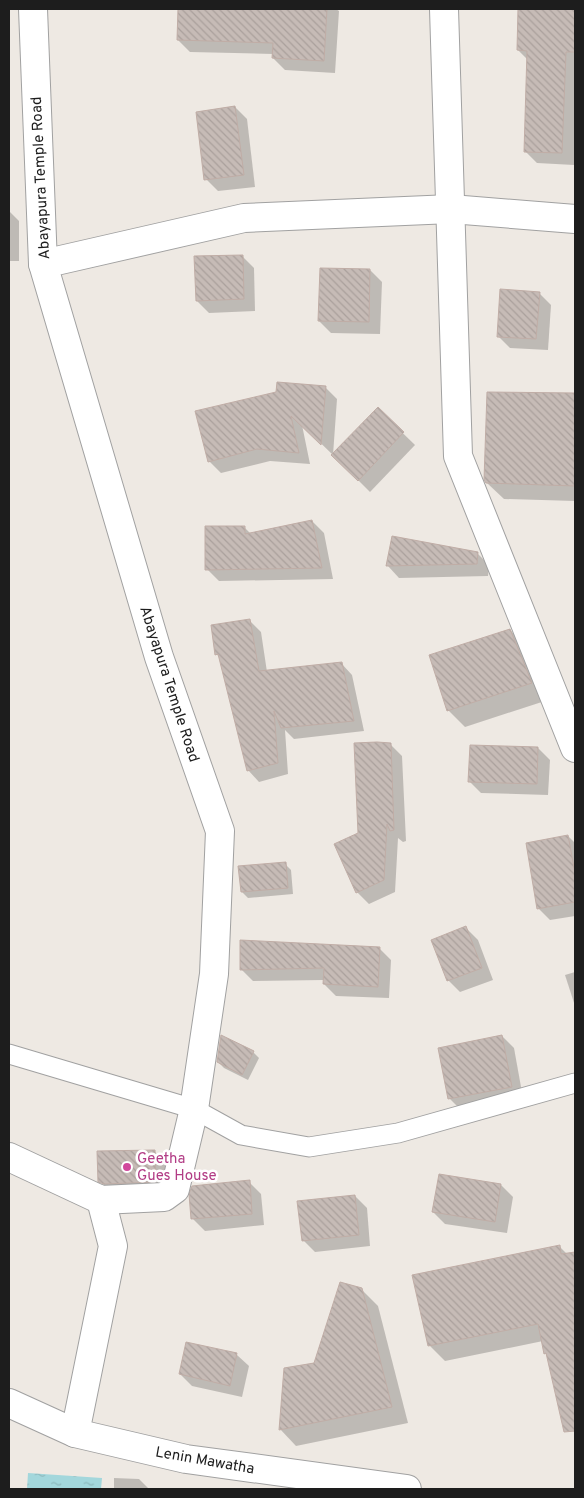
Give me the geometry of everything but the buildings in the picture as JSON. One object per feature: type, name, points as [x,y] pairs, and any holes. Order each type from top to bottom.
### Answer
[{"type":"street","name":"Abayapura Temple Road","points":[[9,1158],[101,1200],[164,1197],[175,1189],[194,1109],[214,974],[220,831],[159,656],[43,264],[33,9]]},
{"type":"street","points":[[444,9],[458,456],[575,748]]},
{"type":"street","points":[[43,264],[244,218],[451,208],[575,219]]},
{"type":"street","points":[[75,1433],[113,1246],[101,1200]]},
{"type":"street","name":"Lenin Mawatha","points":[[9,1404],[75,1433],[186,1459],[407,1489]]},
{"type":"lane","points":[[9,1054],[194,1109],[241,1135],[309,1147],[398,1133],[575,1083]]},
{"type":"water","points":[[28,1473],[102,1478],[101,1489],[27,1489]]},
{"type":"place","name":"Geetha Gues House","points":[[127,1167]]}]
